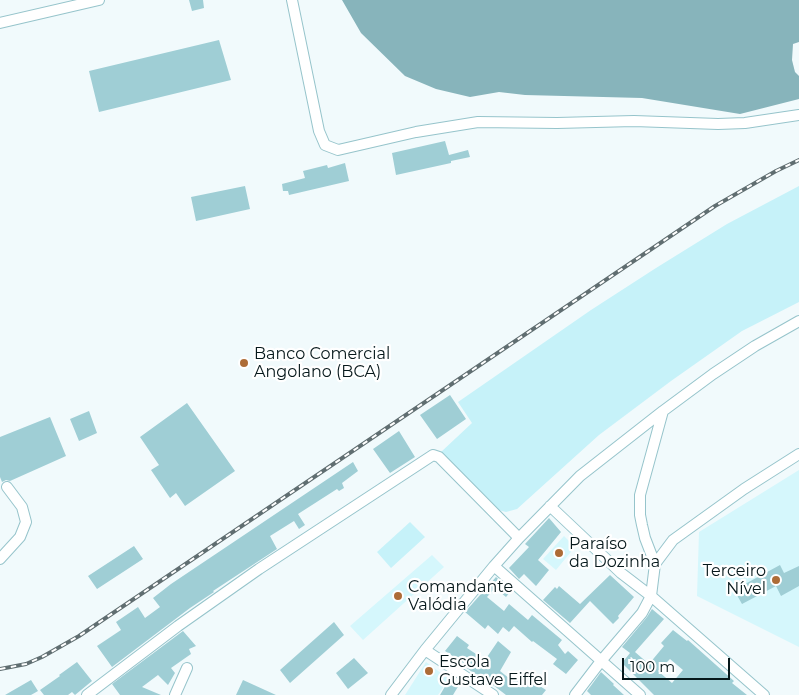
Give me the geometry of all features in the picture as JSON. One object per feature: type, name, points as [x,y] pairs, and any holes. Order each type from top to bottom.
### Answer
[{"type":"street","points":[[0,24],[99,0]]},
{"type":"street","points":[[292,0],[319,131],[325,144],[338,150],[416,132],[478,122],[557,123],[634,121],[718,124],[745,123],[799,115]]},
{"type":"street","points":[[390,695],[494,566],[580,476],[663,411],[755,346],[799,321]]},
{"type":"street","points":[[656,564],[645,538],[640,515],[640,495],[663,411]]},
{"type":"street","points":[[575,695],[642,613],[651,596],[656,564],[673,540],[744,489],[799,454]]},
{"type":"street","points":[[87,695],[178,626],[432,455],[440,457],[519,538]]},
{"type":"street","points":[[0,559],[20,537],[26,522],[22,507],[7,486]]},
{"type":"street","points":[[550,506],[621,573],[651,596],[764,695]]},
{"type":"street","points":[[494,566],[640,695]]},
{"type":"street","points":[[425,650],[493,695]]},
{"type":"street","points":[[175,695],[187,668]]},
{"type":"shaded area","points":[[342,0],[799,0],[799,42],[793,44],[792,60],[795,72],[799,76],[799,99],[740,114],[642,98],[525,95],[499,92],[470,97],[436,89],[405,76],[361,33]]},
{"type":"shaded area","points":[[799,186],[799,302],[742,331],[671,381],[599,435],[517,509],[506,512],[495,509],[441,452],[472,423],[458,402],[591,310],[656,268],[727,224]]},
{"type":"shaded area","points":[[799,470],[799,647],[697,596],[699,532]]},
{"type":"shaded area","points":[[410,522],[425,537],[391,568],[377,552]]},
{"type":"shaded area","name":"Paraíso da Dozinha","points":[[564,536],[575,547],[556,570],[543,559]]},
{"type":"shaded area","name":"Comandante Valódia","points":[[432,555],[444,567],[363,640],[350,626]]},
{"type":"shaded area","name":"Escola Gustave Eiffel","points":[[426,662],[449,679],[438,695],[405,695]]},
{"type":"building","points":[[189,0],[203,0],[204,8],[192,11]]},
{"type":"building","points":[[219,40],[231,80],[99,112],[89,71]]},
{"type":"building","points":[[445,141],[449,155],[468,150],[470,157],[396,175],[392,153]]},
{"type":"building","points":[[345,163],[349,181],[289,195],[288,191],[283,191],[282,184],[305,178],[303,171],[327,165],[328,168]]},
{"type":"building","points":[[245,186],[250,209],[196,221],[191,197]]},
{"type":"building","points":[[450,395],[466,419],[437,439],[420,415]]},
{"type":"building","points":[[187,403],[235,471],[185,506],[176,493],[170,498],[151,470],[159,465],[140,437]]},
{"type":"building","points":[[89,411],[97,433],[79,441],[70,419]]},
{"type":"building","points":[[50,417],[66,456],[10,481],[2,482],[0,477],[0,437]]},
{"type":"building","points":[[399,431],[415,457],[390,473],[373,449]]},
{"type":"building","points":[[353,462],[358,471],[342,483],[344,488],[339,491],[337,489],[298,514],[305,525],[299,529],[294,521],[270,536],[277,549],[213,591],[112,667],[97,646],[121,630],[116,622],[138,607],[145,618],[160,607],[153,598],[171,584]]},
{"type":"building","points":[[549,518],[561,532],[538,560],[549,570],[536,586],[524,574],[519,579],[509,568],[529,547],[525,544]]},
{"type":"building","points":[[134,546],[143,559],[97,589],[88,576]]},
{"type":"building","name":"Terceiro Nível","points":[[780,565],[784,573],[799,566],[799,586],[781,596],[776,586],[742,604],[734,590]]},
{"type":"building","points":[[610,575],[634,597],[613,624],[590,601],[570,623],[543,600],[555,587],[557,589],[559,586],[580,604]]},
{"type":"building","points":[[496,577],[511,591],[506,597],[495,588],[487,597],[504,611],[509,604],[528,620],[532,615],[562,640],[558,645],[565,654],[568,651],[578,660],[566,674],[553,664],[557,659],[532,642],[514,626],[509,632],[503,627],[498,634],[488,625],[485,629],[465,612]]},
{"type":"building","points":[[652,609],[664,619],[635,652],[649,664],[664,646],[661,643],[673,630],[688,640],[747,695],[654,695],[622,663],[630,653],[622,647]],"holes":[[[670,659],[683,670],[672,683],[658,671]]]},
{"type":"building","points":[[334,622],[344,635],[290,683],[280,670]]},
{"type":"building","points":[[183,631],[196,646],[189,649],[191,654],[171,668],[175,673],[168,685],[158,675],[142,687],[161,695],[120,695],[112,684]]},
{"type":"building","points":[[457,636],[469,645],[467,648],[485,660],[498,641],[511,652],[500,671],[510,679],[516,671],[546,690],[542,695],[506,695],[445,651]]},
{"type":"building","points":[[354,658],[368,673],[348,689],[336,673]]},
{"type":"building","points":[[77,662],[92,681],[75,695],[72,692],[68,695],[44,695],[40,690]]},
{"type":"building","points":[[601,672],[624,695],[591,695],[587,691]]},
{"type":"building","points":[[450,678],[459,685],[453,695],[440,695]]},
{"type":"building","points":[[31,680],[38,691],[31,695],[5,695]]},
{"type":"building","points":[[243,680],[276,695],[236,695]]},
{"type":"railway","points":[[0,669],[26,664],[79,636],[715,206],[799,160]]},
{"type":"place","name":"Banco Comercial Angolano (BCA)","points":[[244,363]]},
{"type":"place","name":"Paraíso da Dozinha","points":[[559,553]]},
{"type":"place","name":"Terceiro Nível","points":[[776,580]]},
{"type":"place","name":"Comandante Valódia","points":[[398,596]]},
{"type":"place","name":"Escola Gustave Eiffel","points":[[429,671]]}]
